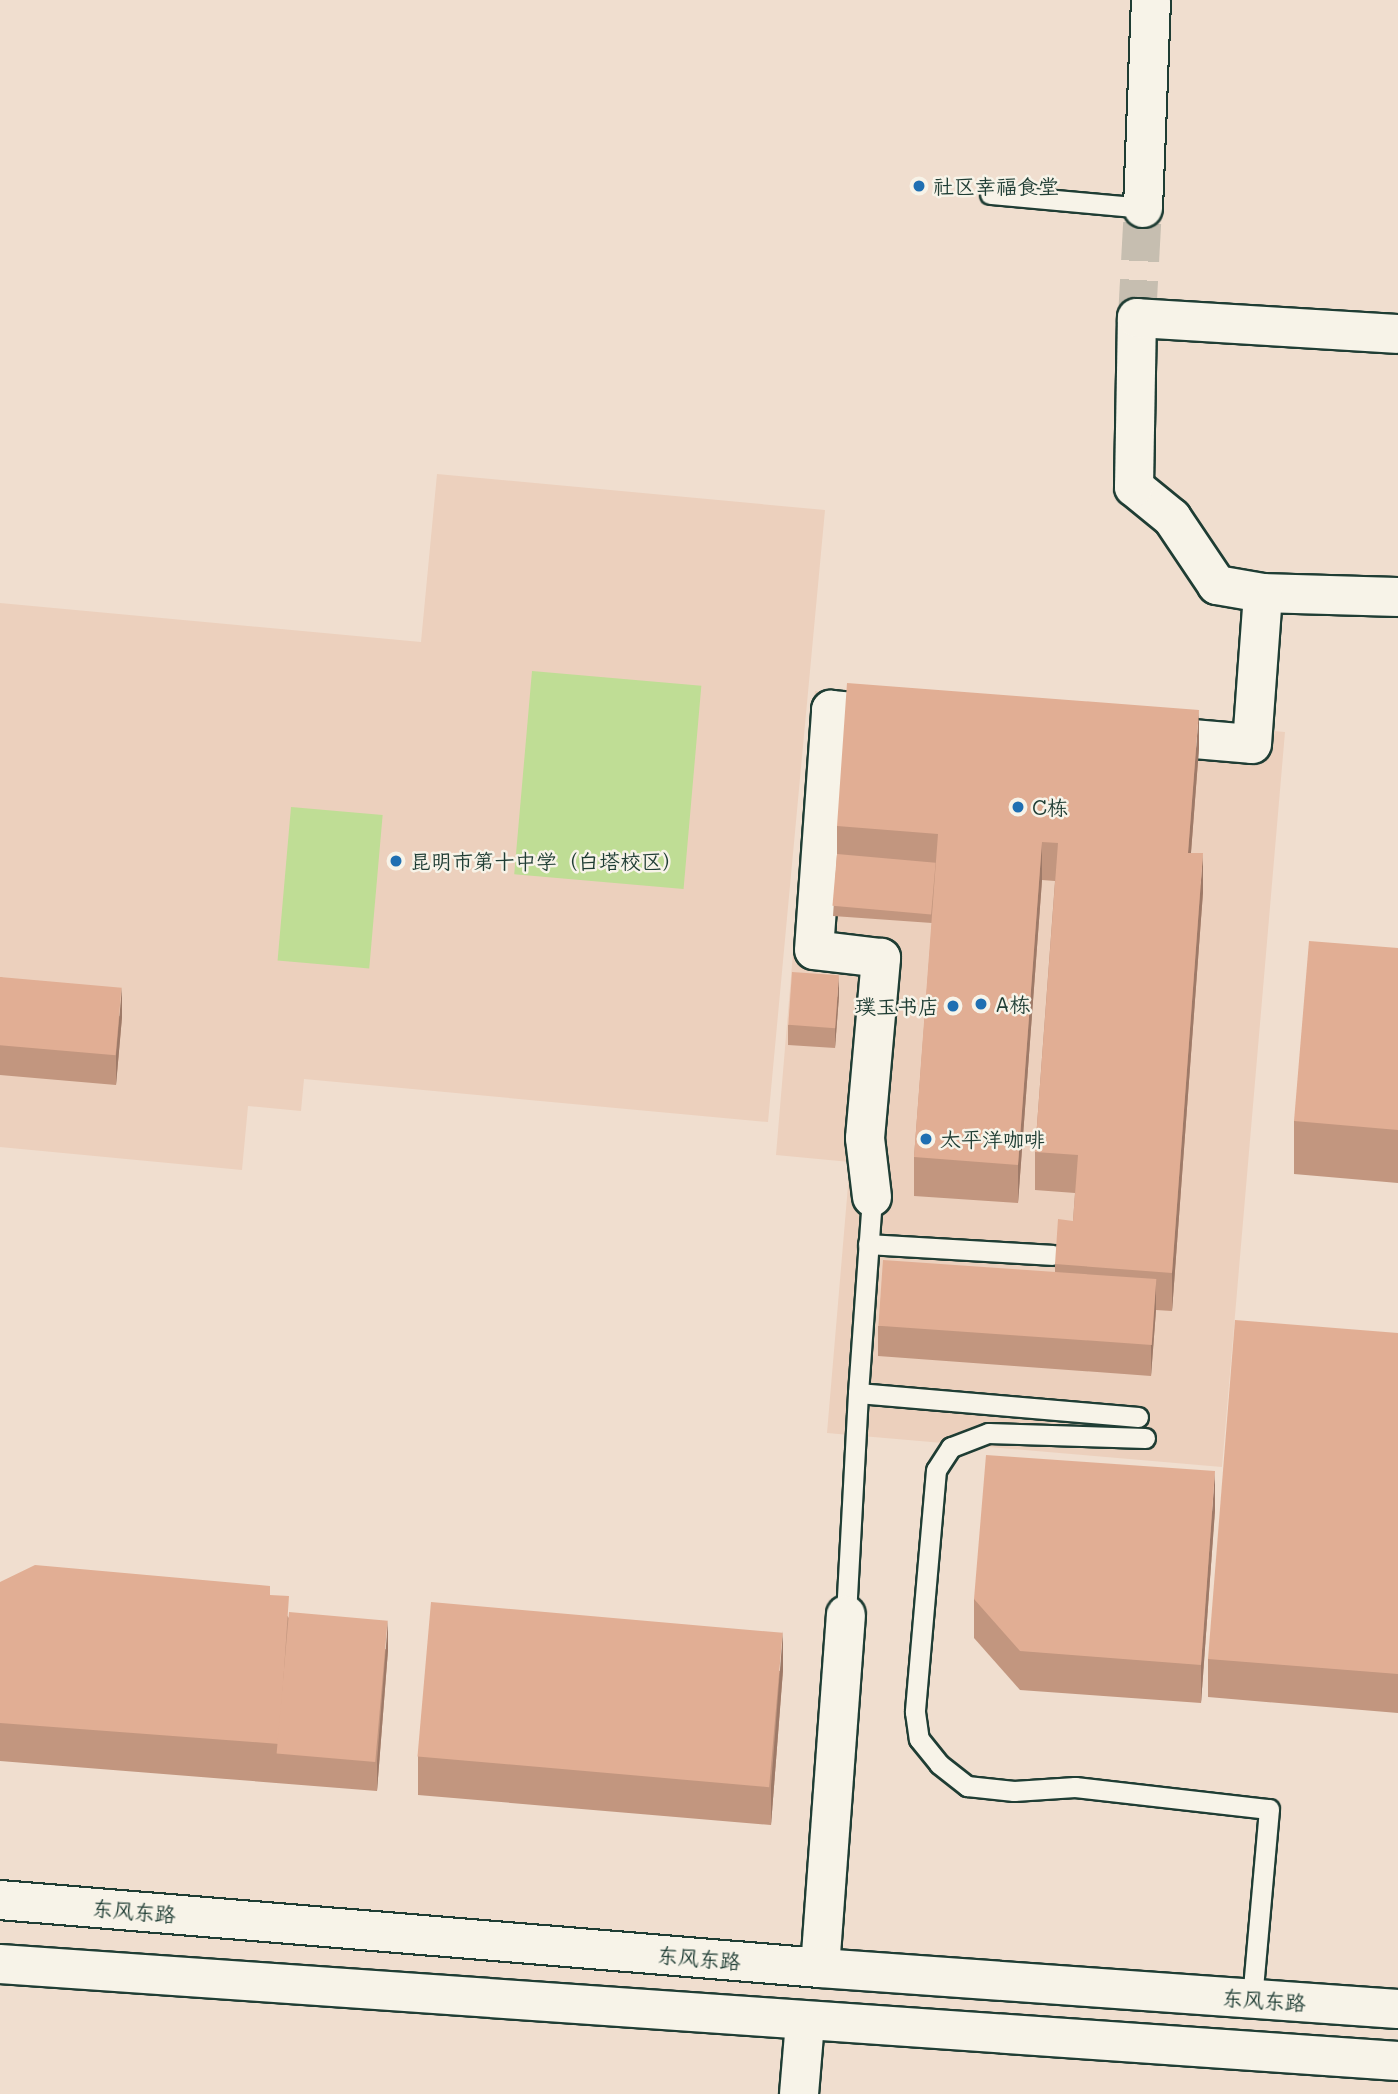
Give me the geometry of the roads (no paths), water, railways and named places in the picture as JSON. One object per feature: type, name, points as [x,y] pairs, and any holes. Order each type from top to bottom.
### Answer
[{"type":"main road","points":[[1143,208],[1150,0]]},
{"type":"main road","points":[[1398,334],[1137,318],[1134,488],[1172,517],[1217,585],[1264,593],[1398,597]]},
{"type":"main road","points":[[1116,733],[1252,744],[1264,593]]},
{"type":"main road","points":[[872,1197],[865,1138],[881,958],[814,950],[831,710],[926,718]]},
{"type":"main road","points":[[820,1968],[846,1615]]},
{"type":"main road","name":"东风东路","points":[[0,1900],[820,1968],[1398,2009]]},
{"type":"main road","points":[[0,1964],[805,2022],[1398,2061]]},
{"type":"main road","points":[[799,2094],[805,2022]]},
{"type":"lane","points":[[990,194],[1143,208]]},
{"type":"lane","points":[[846,1615],[872,1197]]},
{"type":"lane","points":[[869,1244],[1053,1255]]},
{"type":"lane","points":[[858,1394],[1138,1417]]},
{"type":"lane","points":[[1145,1438],[988,1433],[951,1447],[936,1470],[915,1712],[919,1740],[939,1764],[967,1786],[1014,1791],[1075,1787],[1269,1809],[1252,1999]]},
{"type":"tunnel","points":[[1137,318],[1143,208]]},
{"type":"place","name":"社区幸福食堂","points":[[919,186]]},
{"type":"place","name":"C栋","points":[[1018,807]]},
{"type":"place","name":"昆明市第十中学（白塔校区）","points":[[396,861]]},
{"type":"place","name":"A栋","points":[[981,1004]]},
{"type":"place","name":"璞玉书店","points":[[953,1006]]},
{"type":"place","name":"太平洋咖啡","points":[[926,1139]]}]
